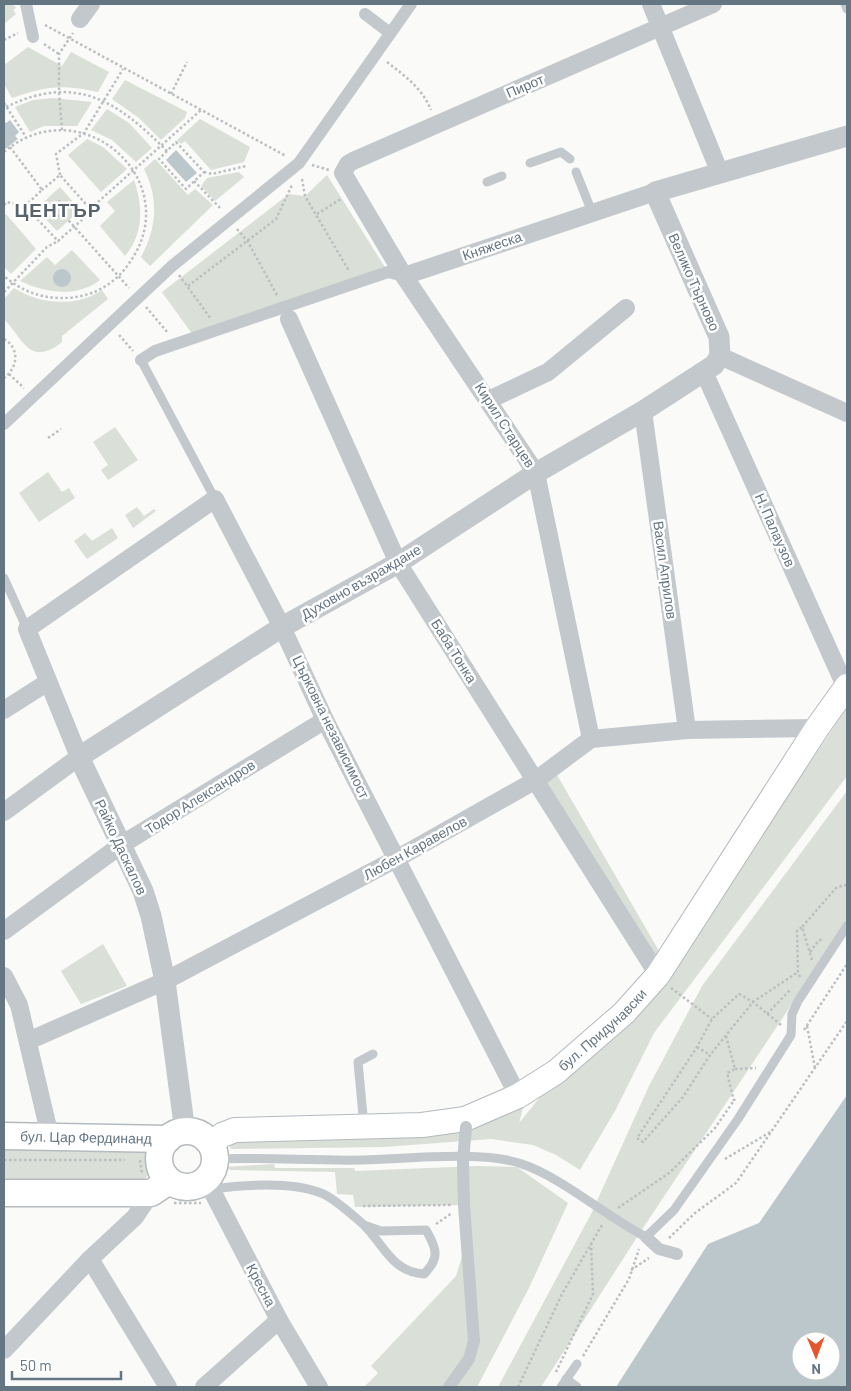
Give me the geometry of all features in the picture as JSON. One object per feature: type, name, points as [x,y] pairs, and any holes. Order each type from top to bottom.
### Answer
[{"type":"main road","name":"бул. Придунавски","points":[[213,1152],[222,1135],[235,1130],[465,1123],[518,1096],[556,1072],[662,980],[817,728],[847,687]]},
{"type":"main road","points":[[4,1193],[207,1186],[213,1152],[200,1134],[177,1135],[159,1156],[160,1187]]},
{"type":"main road","name":"бул. Цар Фердинанд","points":[[4,1136],[177,1135]]},
{"type":"street","points":[[26,4],[31,32]]},
{"type":"street","points":[[80,18],[91,4]]},
{"type":"street","points":[[4,424],[172,266],[299,162],[411,4]]},
{"type":"street","points":[[650,4],[720,173]]},
{"type":"street","name":"Пирот","points":[[343,173],[348,164],[353,161],[713,4]]},
{"type":"street","points":[[365,14],[390,33]]},
{"type":"street","name":"Княжеска","points":[[140,360],[155,351],[217,330],[287,313],[388,272],[404,276],[655,192],[720,173],[846,141]]},
{"type":"street","name":"Кирил Старцев","points":[[343,173],[404,276],[489,400],[536,473],[591,739]]},
{"type":"street","name":"Велико Търново","points":[[655,192],[719,337],[720,356]]},
{"type":"street","points":[[489,400],[548,372],[626,308]]},
{"type":"street","name":"Баба Тонка","points":[[287,313],[398,563],[662,980]]},
{"type":"street","points":[[720,356],[847,413]]},
{"type":"street","name":"Духовно възраждане","points":[[4,812],[79,757],[282,627],[398,563],[536,473],[643,411],[704,372],[714,365],[720,356]]},
{"type":"street","name":"Н. Палаузов","points":[[704,372],[847,687]]},
{"type":"street","name":"Васил Априлов","points":[[643,411],[688,730]]},
{"type":"street","points":[[27,629],[215,499]]},
{"type":"street","name":"Църковна независимост","points":[[215,499],[282,627],[325,720],[518,1096]]},
{"type":"street","name":"Райко Даскалов","points":[[27,629],[79,757],[146,899],[165,981],[177,1135]]},
{"type":"street","points":[[4,710],[48,682]]},
{"type":"street","name":"Тодор Александров","points":[[4,931],[121,845],[325,720]]},
{"type":"street","points":[[591,739],[688,730],[817,728]]},
{"type":"street","name":"Любен Каравелов","points":[[28,1041],[165,981],[396,859],[536,780],[591,739]]},
{"type":"street","points":[[4,976],[19,1005],[50,1136]]},
{"type":"street","points":[[449,1387],[469,1359],[474,1341],[464,1205],[463,1161],[465,1123]]},
{"type":"street","name":"Кресна","points":[[207,1186],[279,1320],[319,1387]]},
{"type":"street","points":[[4,1350],[90,1259],[135,1217],[160,1187]]},
{"type":"street","points":[[646,1236],[659,1249],[677,1254]]},
{"type":"street","points":[[90,1259],[168,1387]]},
{"type":"street","points":[[204,1387],[279,1320]]},
{"type":"lane","points":[[845,4],[847,9]]},
{"type":"lane","points":[[530,163],[561,152],[570,159]]},
{"type":"lane","points":[[576,172],[592,212]]},
{"type":"lane","points":[[487,182],[502,176]]},
{"type":"lane","name":"Църковна независимост","points":[[140,360],[215,499]]},
{"type":"lane","name":"Райко Даскалов","points":[[4,578],[27,629]]},
{"type":"lane","points":[[213,1152],[361,1160],[477,1158],[499,1160],[528,1167],[646,1236],[674,1210],[738,1118],[791,1035],[792,1014],[847,926]]},
{"type":"lane","points":[[364,1126],[358,1062],[373,1054]]},
{"type":"lane","points":[[207,1186],[276,1186],[308,1189],[323,1193],[364,1225],[386,1254],[401,1268],[412,1273],[424,1274],[434,1264],[436,1252],[426,1230],[381,1231],[364,1225]]},
{"type":"lane","points":[[576,1364],[563,1383],[577,1387]]},
{"type":"path","points":[[4,40],[31,32],[38,22],[261,144],[299,162],[343,173]]},
{"type":"path","points":[[31,32],[59,54]]},
{"type":"path","points":[[62,130],[59,54],[69,40]]},
{"type":"path","points":[[376,54],[418,86],[426,97],[436,124]]},
{"type":"path","points":[[171,94],[187,62]]},
{"type":"path","points":[[92,211],[60,175],[56,154],[84,133],[123,69]]},
{"type":"path","points":[[6,107],[26,97],[59,92],[104,100],[129,117],[167,151]]},
{"type":"path","points":[[4,103],[26,137]]},
{"type":"path","points":[[4,292],[48,247],[58,242],[92,211],[98,202],[162,147],[201,110]]},
{"type":"path","points":[[4,152],[26,137],[43,131],[62,130],[84,133],[107,143],[126,161],[140,183],[145,208],[143,233],[134,257],[118,276],[97,290],[66,298],[35,294],[12,283],[4,276]]},
{"type":"path","points":[[204,172],[186,189],[158,159],[176,142],[204,172],[212,174],[246,166]]},
{"type":"path","points":[[10,147],[42,190]]},
{"type":"path","points":[[299,162],[304,196],[317,214],[356,284]]},
{"type":"path","points":[[188,286],[276,219],[289,194],[299,162]]},
{"type":"path","points":[[25,206],[60,175]]},
{"type":"path","points":[[194,181],[229,218],[248,242],[287,313]]},
{"type":"path","points":[[317,214],[354,190]]},
{"type":"path","points":[[59,201],[66,209],[62,213],[57,217],[50,209],[59,201]]},
{"type":"path","points":[[4,206],[7,202],[25,206],[58,242]]},
{"type":"path","points":[[62,213],[178,344]]},
{"type":"path","points":[[172,266],[188,286],[217,330]]},
{"type":"path","points":[[110,324],[140,360]]},
{"type":"path","points":[[4,339],[12,346],[16,362],[9,374],[4,378]]},
{"type":"path","points":[[9,374],[32,397]]},
{"type":"path","points":[[48,438],[61,429]]},
{"type":"path","points":[[805,991],[798,972],[797,931],[837,887],[847,885]]},
{"type":"path","points":[[802,926],[816,974]]},
{"type":"path","points":[[791,1035],[753,1002],[739,994],[712,1019],[697,1047],[637,1138],[643,1142],[683,1097],[710,1055],[753,1002],[798,972]]},
{"type":"path","points":[[662,980],[712,1019]]},
{"type":"path","points":[[767,1014],[794,985]]},
{"type":"path","points":[[632,1270],[659,1249],[695,1213],[736,1183],[847,1021]]},
{"type":"path","points":[[807,1025],[815,1068]]},
{"type":"path","points":[[726,1036],[735,1069]]},
{"type":"path","points":[[697,1047],[710,1055]]},
{"type":"path","points":[[751,1075],[761,1060]]},
{"type":"path","points":[[738,1118],[727,1073],[735,1069],[756,1068],[768,1070]]},
{"type":"path","points":[[518,1387],[562,1294],[609,1214],[669,1174],[715,1128],[738,1095]]},
{"type":"path","points":[[723,1160],[773,1130]]},
{"type":"path","points":[[4,1160],[141,1160]]},
{"type":"path","points":[[363,1206],[456,1204],[453,1213],[426,1230]]},
{"type":"path","points":[[576,1364],[629,1279],[636,1254],[646,1236]]},
{"type":"path","points":[[556,1373],[593,1294],[591,1242]]},
{"type":"shaded area","points":[[4,4],[13,4],[16,8],[13,10],[16,14],[4,24]]},
{"type":"shaded area","points":[[28,47],[62,66],[71,52],[109,72],[98,92],[64,87],[35,91],[12,98],[4,84],[4,65]]},
{"type":"shaded area","points":[[125,80],[187,112],[185,118],[161,140],[139,118],[112,99]]},
{"type":"shaded area","points":[[52,98],[92,102],[77,126],[44,126],[30,132],[15,107],[33,100]]},
{"type":"shaded area","points":[[107,109],[129,123],[152,148],[136,162],[112,140],[91,130]]},
{"type":"shaded area","points":[[200,119],[250,147],[244,162],[211,170],[185,141],[181,144],[177,140]]},
{"type":"shaded area","points":[[10,120],[19,132],[15,136],[18,139],[4,150],[4,121],[6,123]]},
{"type":"shaded area","points":[[87,139],[103,147],[127,169],[101,192],[68,155]]},
{"type":"shaded area","points":[[176,150],[197,173],[186,182],[166,160]]},
{"type":"shaded area","points":[[155,159],[188,195],[195,189],[213,205],[150,266],[141,257],[150,235],[154,213],[152,191],[144,169]]},
{"type":"shaded area","points":[[239,172],[244,177],[215,201],[201,186],[207,178]]},
{"type":"shaded area","points":[[327,175],[388,272],[195,338],[162,292],[289,194],[305,196]]},
{"type":"shaded area","points":[[134,180],[139,200],[139,229],[125,256],[100,226],[115,211],[107,202]]},
{"type":"shaded area","points":[[60,187],[80,210],[57,231],[36,209]]},
{"type":"shaded area","points":[[6,214],[36,249],[11,274],[4,267],[4,216]]},
{"type":"shaded area","points":[[72,250],[100,280],[91,286],[61,292],[50,291],[20,281],[47,257],[55,265]]},
{"type":"shaded area","points":[[62,269],[68,272],[71,278],[68,284],[62,287],[56,284],[53,278],[56,272]]},
{"type":"shaded area","points":[[14,288],[35,298],[58,302],[81,300],[102,290],[108,299],[62,336],[62,342],[42,352],[34,351],[28,347],[4,319],[4,299]]},
{"type":"shaded area","points":[[115,427],[138,460],[108,480],[101,470],[108,465],[93,442]]},
{"type":"shaded area","points":[[48,472],[62,492],[69,488],[75,498],[39,522],[19,493]]},
{"type":"shaded area","points":[[137,507],[144,516],[154,509],[156,511],[133,528],[125,515]]},
{"type":"shaded area","points":[[112,528],[118,538],[87,559],[74,541],[85,533],[92,541]]},
{"type":"shaded area","points":[[847,708],[847,776],[654,1033],[615,1111],[580,1170],[556,1155],[533,1145],[491,1139],[384,1147],[231,1149],[227,1142],[524,1104],[519,1123],[541,1096],[592,1053],[704,918]]},
{"type":"shaded area","points":[[553,768],[666,963],[660,973],[528,783]]},
{"type":"shaded area","points":[[847,791],[847,921],[639,1234],[541,1387],[498,1387],[591,1214],[649,1086],[702,986]]},
{"type":"shaded area","points":[[103,944],[127,986],[81,1004],[61,971]]},
{"type":"shaded area","points":[[847,1095],[847,1387],[616,1387],[708,1244],[759,1223]]},
{"type":"shaded area","points":[[4,1143],[142,1143],[151,1155],[152,1172],[140,1183],[4,1185]]},
{"type":"shaded area","points":[[274,1164],[275,1168],[354,1168],[355,1171],[477,1166],[517,1167],[568,1203],[529,1288],[477,1387],[364,1387],[378,1373],[371,1366],[456,1276],[462,1256],[460,1205],[355,1207],[353,1195],[337,1194],[335,1172],[231,1170],[224,1167]]},
{"type":"district","name":"ЦЕНТЪР","points":[[58,210]]}]
